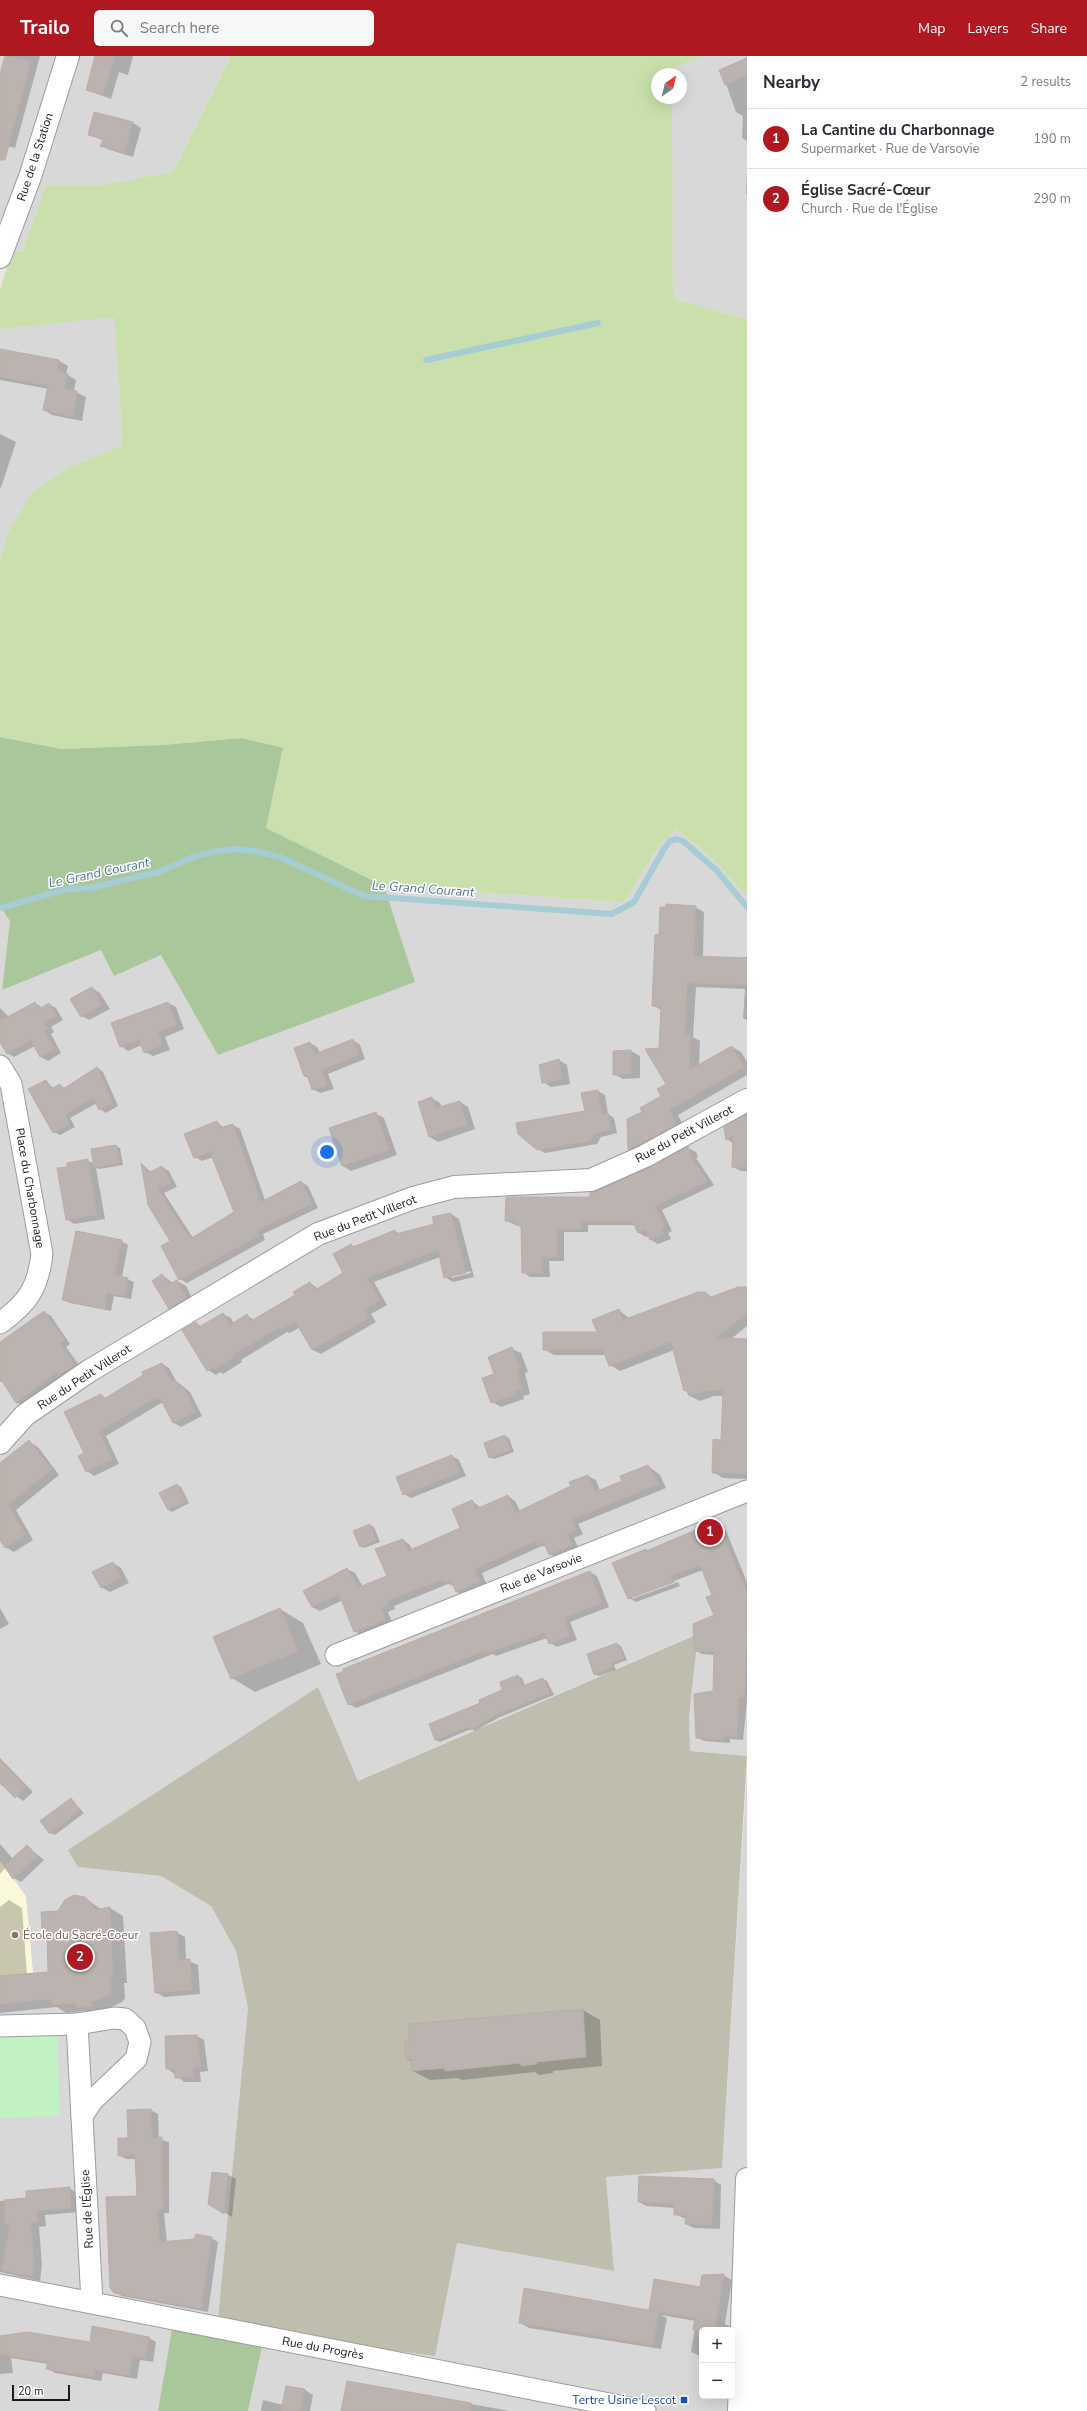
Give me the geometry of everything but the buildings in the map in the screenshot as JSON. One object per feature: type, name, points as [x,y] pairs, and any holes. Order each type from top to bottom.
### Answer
[{"type":"street","name":"Rue de la Station","points":[[0,257],[31,174],[68,56]]},
{"type":"street","name":"Place du Charbonnage","points":[[0,1066],[11,1084],[42,1254],[40,1273],[31,1294],[20,1309],[0,1323]]},
{"type":"street","name":"Rue du Petit Villerot","points":[[0,1443],[25,1415],[89,1371],[318,1234],[413,1198],[454,1188],[591,1180],[645,1156],[747,1100]]},
{"type":"street","name":"Rue de Varsovie","points":[[336,1655],[747,1491]]},
{"type":"street","points":[[0,2026],[77,2024],[114,2018],[125,2019],[135,2028],[140,2042],[136,2059],[92,2101],[82,2116]]},
{"type":"street","name":"Rue de l'Église","points":[[77,2024],[92,2302]]},
{"type":"street","points":[[739,2411],[747,2179]]},
{"type":"street","name":"Rue du Progrès","points":[[0,2285],[92,2302],[248,2335],[645,2411]]},
{"type":"shaded area","points":[[0,56],[231,56],[173,172],[95,186],[46,186],[22,252],[0,248]]},
{"type":"shaded area","points":[[704,56],[747,56],[747,319],[673,299],[672,104],[687,104],[687,68],[672,68]]},
{"type":"shaded area","points":[[114,316],[123,445],[70,467],[5,539],[0,564],[0,329]]},
{"type":"shaded area","points":[[676,829],[710,856],[747,897],[747,1756],[690,1751],[689,1716],[697,1634],[357,1781],[318,1687],[78,1867],[161,1876],[211,1906],[236,1951],[248,2008],[217,2329],[173,2320],[158,2411],[0,2411],[0,906],[10,921],[2,990],[102,950],[114,976],[161,955],[414,982],[384,886],[624,902],[658,847]]},
{"type":"shaded area","points":[[698,1634],[689,1716],[690,1751],[747,1756],[722,2168],[606,2177],[614,2271],[457,2243],[435,2356],[217,2329],[248,2008],[236,1951],[211,1906],[161,1876],[78,1867],[68,1850],[318,1687],[358,1781]]},
{"type":"shaded area","points":[[747,1772],[747,2411],[248,2411],[262,2347],[435,2355],[457,2243],[614,2271],[606,2177],[722,2168]]},
{"type":"shaded area","name":"École du Sacré-Coeur","points":[[0,1861],[26,1896],[33,1973],[0,1976]]},
{"type":"green space","points":[[231,56],[704,56],[672,68],[651,68],[651,104],[672,104],[673,299],[747,319],[747,897],[710,856],[676,829],[658,847],[624,902],[384,886],[266,828],[283,749],[242,738],[163,745],[62,749],[0,737],[0,564],[5,539],[31,493],[70,467],[123,445],[114,317],[0,329],[0,289],[13,251],[22,252],[46,186],[95,186],[173,172]]},
{"type":"green space","points":[[0,737],[62,749],[163,745],[242,738],[283,748],[266,828],[384,886],[415,982],[218,1055],[161,955],[114,976],[101,950],[2,990],[10,921],[0,906]]},
{"type":"green space","points":[[57,2033],[60,2116],[0,2118],[0,2036]]},
{"type":"green space","points":[[172,2328],[262,2347],[248,2411],[158,2411]]},
{"type":"waterway","points":[[426,360],[598,323]]},
{"type":"waterway","name":"Le Grand Courant","points":[[0,908],[67,889],[90,888],[158,872],[193,857],[216,851],[236,849],[257,851],[280,857],[364,896],[612,914],[634,902],[664,849],[670,841],[677,839],[683,841],[717,871],[747,907]]},
{"type":"place","name":"La Cantine du Charbonnage","points":[[710,1532]]},
{"type":"place","name":"École du Sacré-Coeur","points":[[15,1935]]},
{"type":"place","name":"Église Sacré-Cœur","points":[[80,1957]]},
{"type":"place","name":"Tertre Usine Lescot","points":[[684,2400]]}]
